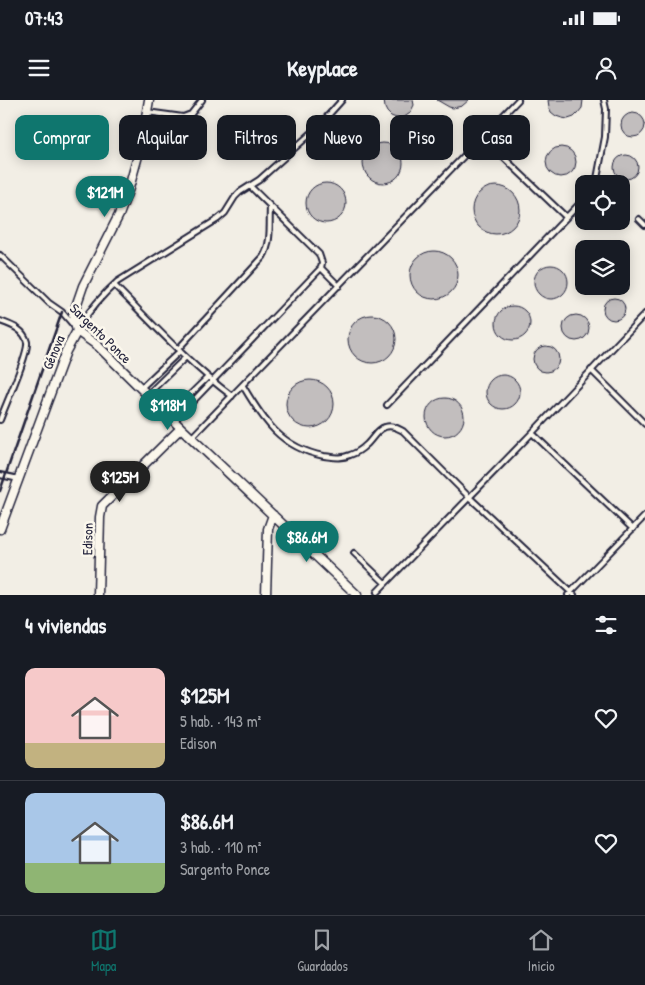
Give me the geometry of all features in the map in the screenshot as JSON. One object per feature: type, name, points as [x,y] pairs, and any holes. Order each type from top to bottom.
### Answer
[{"type":"street","name":"Génova","points":[[0,529],[66,351],[76,331],[75,310],[89,273],[119,215],[129,188],[141,145],[150,100]]},
{"type":"street","name":"Sargento Ponce","points":[[76,331],[98,346],[181,428],[357,595]]},
{"type":"street","name":"Edison","points":[[98,595],[100,517],[102,506],[181,428]]},
{"type":"street","points":[[266,595],[268,529],[273,515]]},
{"type":"lane","points":[[147,112],[188,116],[202,100]]},
{"type":"lane","points":[[76,331],[89,312],[114,284],[218,219],[225,213],[235,197],[260,180],[316,129],[342,100]]},
{"type":"lane","points":[[503,115],[518,100]]},
{"type":"lane","points":[[598,175],[605,138],[606,109],[604,100]]},
{"type":"lane","points":[[192,438],[463,157]]},
{"type":"lane","points":[[506,160],[566,217]]},
{"type":"lane","points":[[171,418],[213,382],[321,268],[322,263],[319,254],[250,186]]},
{"type":"lane","points":[[141,388],[179,350],[263,257],[269,241],[270,205]]},
{"type":"lane","points":[[387,406],[575,208]]},
{"type":"lane","points":[[639,219],[645,225]]},
{"type":"lane","name":"Sargento Ponce","points":[[0,255],[49,303],[62,312],[76,331]]},
{"type":"lane","points":[[321,268],[339,286]]},
{"type":"lane","points":[[114,284],[186,357],[213,382],[232,396]]},
{"type":"lane","points":[[377,592],[645,314]]},
{"type":"lane","points":[[0,322],[11,324],[19,329],[27,342],[25,356],[0,420]]},
{"type":"lane","points":[[147,395],[186,357]]},
{"type":"lane","points":[[590,370],[645,424]]},
{"type":"lane","points":[[171,418],[208,377]]},
{"type":"lane","points":[[243,386],[270,426],[289,443],[309,452],[334,458],[348,456],[367,445],[385,427],[392,426],[407,434],[469,497],[571,594],[645,516]]},
{"type":"lane","points":[[532,433],[633,529]]},
{"type":"lane","points":[[0,475],[18,479]]},
{"type":"lane","points":[[354,553],[385,583]]},
{"type":"building","points":[[384,100],[413,100],[414,105],[407,115],[390,115],[385,108]]},
{"type":"building","points":[[437,100],[469,100],[462,106],[453,108]]},
{"type":"building","points":[[548,100],[583,100],[582,108],[574,117],[568,119],[556,116],[551,112]]},
{"type":"building","points":[[633,113],[642,116],[645,125],[642,134],[633,137],[624,134],[621,125],[624,116]]},
{"type":"building","points":[[380,143],[390,144],[390,160],[403,160],[400,174],[394,180],[387,183],[379,183],[372,180],[366,174],[363,167],[363,160],[380,160]]},
{"type":"building","points":[[561,147],[567,148],[575,156],[575,168],[567,176],[561,177],[555,176],[547,168],[546,162],[547,156],[555,148]]},
{"type":"building","points":[[626,155],[631,156],[637,162],[638,167],[635,176],[630,178],[630,175],[616,175],[614,167],[617,158]]},
{"type":"building","points":[[330,183],[337,186],[343,192],[346,203],[345,211],[337,220],[330,223],[322,223],[315,220],[307,211],[306,199],[309,192],[318,184]]},
{"type":"building","points":[[491,186],[501,186],[510,190],[516,196],[520,210],[516,224],[510,230],[501,234],[491,234],[482,230],[476,224],[472,215],[472,205],[476,196],[482,190]]},
{"type":"building","points":[[429,251],[439,251],[448,255],[454,261],[458,275],[454,289],[448,295],[439,299],[429,299],[420,295],[414,289],[410,280],[410,270],[414,261],[420,255]]},
{"type":"building","points":[[551,265],[563,270],[568,282],[563,294],[551,299],[539,294],[534,282],[539,270]]},
{"type":"building","points":[[614,298],[622,301],[625,309],[622,317],[614,320],[606,317],[603,309],[606,301]]},
{"type":"building","points":[[513,306],[525,311],[530,323],[525,335],[513,340],[501,335],[496,323],[501,311]]},
{"type":"building","points":[[367,315],[377,315],[386,319],[392,325],[396,339],[392,353],[386,359],[377,363],[367,363],[358,359],[352,353],[348,344],[348,334],[352,325],[358,319]]},
{"type":"building","points":[[576,315],[585,319],[589,328],[585,337],[576,341],[567,337],[563,328],[567,319]]},
{"type":"building","points":[[546,346],[555,350],[559,359],[555,368],[546,372],[537,368],[533,359],[537,350]]},
{"type":"building","points":[[503,375],[515,380],[520,392],[515,404],[503,409],[491,404],[486,392],[491,380]]},
{"type":"building","points":[[305,380],[315,380],[324,384],[330,390],[334,404],[330,418],[324,424],[315,428],[305,428],[296,424],[290,418],[286,409],[286,399],[290,390],[296,384]]},
{"type":"building","points":[[445,398],[452,399],[458,404],[463,410],[463,424],[458,430],[452,435],[445,436],[438,435],[432,430],[427,424],[426,417],[427,410],[432,404],[438,399]]},
{"type":"railway","points":[[0,491],[62,312]]}]
